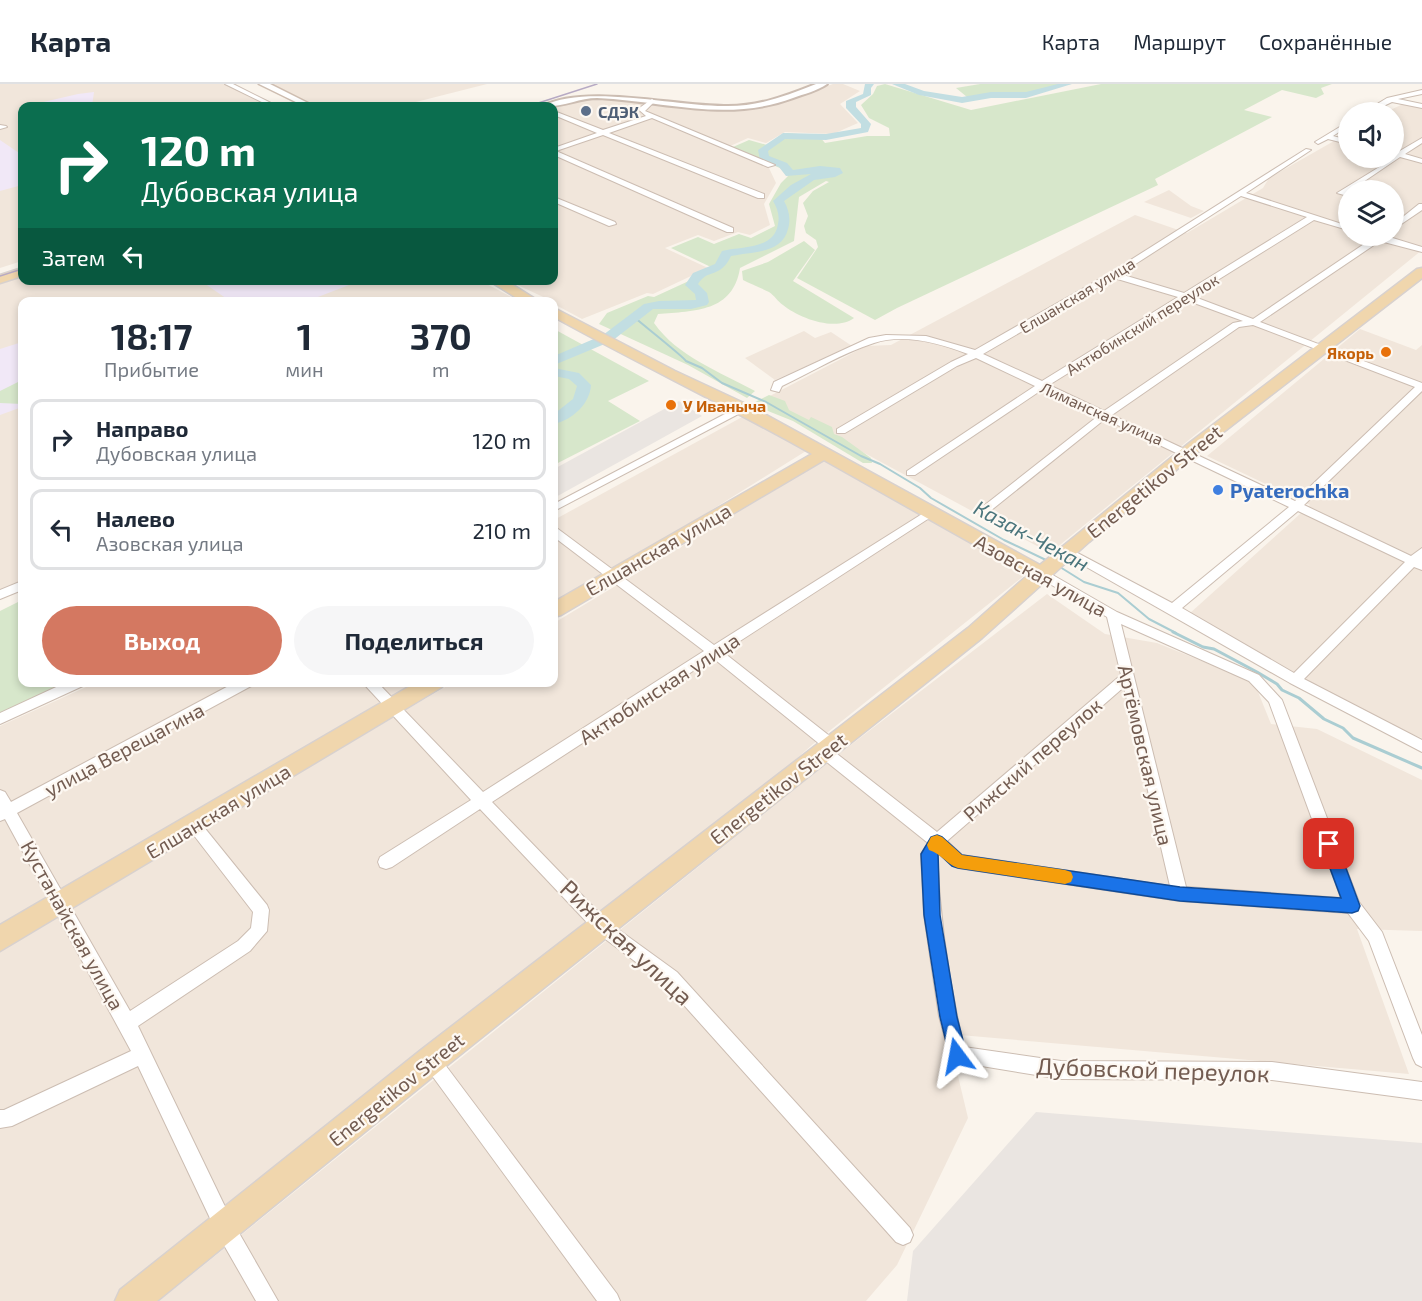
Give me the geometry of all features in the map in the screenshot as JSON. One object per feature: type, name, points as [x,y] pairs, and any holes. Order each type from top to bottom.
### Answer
[{"type":"main road","points":[[263,84],[301,102]]},
{"type":"main road","points":[[0,272],[18,266]]},
{"type":"main road","name":"Energetikov Street","points":[[131,1301],[431,1060],[975,633],[1043,571],[1187,452],[1422,272]]},
{"type":"main road","points":[[0,279],[18,273]]},
{"type":"main road","points":[[503,285],[525,297]]},
{"type":"main road","name":"Азовская улица","points":[[558,314],[742,408],[930,513],[1043,571]]},
{"type":"main road","name":"Елшанская улица","points":[[558,608],[610,575],[825,453]]},
{"type":"main road","name":"Елшанская улица","points":[[0,939],[427,687]]},
{"type":"street","points":[[228,84],[266,102]]},
{"type":"street","points":[[558,103],[593,96],[744,108],[765,104],[823,84]]},
{"type":"street","points":[[1384,102],[1404,93],[1422,92]]},
{"type":"street","points":[[1389,99],[1422,106]]},
{"type":"street","points":[[652,101],[641,109],[642,112],[771,165]]},
{"type":"street","points":[[558,115],[761,196]]},
{"type":"street","points":[[558,150],[651,116]]},
{"type":"street","points":[[1318,142],[1338,131]]},
{"type":"street","points":[[1330,136],[1338,139]]},
{"type":"street","points":[[1404,150],[1422,140]]},
{"type":"street","name":"Елшанская улица","points":[[841,431],[954,364],[976,354],[1113,275],[1308,150]]},
{"type":"street","points":[[558,153],[730,230]]},
{"type":"street","points":[[1404,156],[1422,161]]},
{"type":"street","points":[[1360,180],[1377,168]]},
{"type":"street","points":[[1242,194],[1338,225]]},
{"type":"street","points":[[558,201],[612,224]]},
{"type":"street","points":[[1404,220],[1422,206]]},
{"type":"street","name":"Актюбинский переулок","points":[[911,473],[1041,386],[1313,217]]},
{"type":"street","points":[[1404,244],[1422,250]]},
{"type":"street","points":[[985,510],[1106,414],[1236,325],[1254,322],[1364,246]]},
{"type":"street","points":[[1113,275],[1187,297],[1422,386],[1296,507],[1173,609]]},
{"type":"street","name":"Лиманская улица","points":[[776,390],[777,384],[873,340],[889,336],[929,337],[976,354],[1041,386],[1106,414],[1417,564]]},
{"type":"street","points":[[558,506],[742,408]]},
{"type":"street","name":"Актюбинская улица","points":[[386,862],[484,802],[930,513]]},
{"type":"street","points":[[558,535],[714,652],[958,861],[1180,894],[1352,906]]},
{"type":"street","points":[[1295,680],[1417,564],[1422,552]]},
{"type":"street","points":[[1064,554],[1173,609],[1295,680],[1422,746]]},
{"type":"street","name":"Азовская улица","points":[[1043,571],[1113,615],[1254,678],[1275,700],[1352,906],[1376,937],[1422,1058]]},
{"type":"street","points":[[0,596],[18,587]]},
{"type":"street","name":"Артёмовская улица","points":[[1113,615],[1180,894]]},
{"type":"street","name":"Рижский переулок","points":[[937,842],[1127,677]]},
{"type":"street","points":[[0,719],[69,687]]},
{"type":"street","name":"улица Верещагина","points":[[3,807],[238,687]]},
{"type":"street","name":"Рижская улица","points":[[373,687],[602,927],[671,978],[903,1235]]},
{"type":"street","name":"Кустанайская улица","points":[[3,807],[61,904],[75,933],[127,1023],[224,1226],[268,1301]]},
{"type":"street","name":"Кустанайская улица","points":[[127,1023],[244,946],[259,931],[261,910],[194,825]]},
{"type":"street","name":"Дубовской переулок","points":[[937,842],[929,854],[932,915],[948,1017],[957,1056],[1061,1070],[1272,1071],[1422,1091]]},
{"type":"street","points":[[0,1119],[5,1119],[143,1055]]},
{"type":"street","points":[[431,1060],[610,1301]]},
{"type":"shaded area","points":[[0,84],[226,84],[264,102],[18,102],[18,262],[0,268]]},
{"type":"shaded area","points":[[266,84],[487,84],[416,102],[306,102]]},
{"type":"shaded area","points":[[833,84],[843,84],[860,91],[840,104],[858,123],[833,134],[785,132],[766,143],[748,138],[728,147],[769,168],[776,183],[764,204],[770,225],[750,235],[738,232],[714,241],[698,235],[665,248],[708,268],[653,294],[647,293],[582,319],[558,306],[558,297],[543,297],[518,285],[558,285],[558,105],[593,98],[721,109],[745,109],[780,103]]},
{"type":"shaded area","points":[[94,92],[93,102],[43,102]]},
{"type":"shaded area","points":[[1404,104],[1422,108],[1422,250],[1050,553],[764,399],[866,346],[891,345],[1135,215],[1187,233],[1263,188],[1269,178],[1338,139],[1338,168],[1404,168]]},
{"type":"shaded area","points":[[0,140],[18,152],[18,186],[0,191]]},
{"type":"shaded area","points":[[1169,190],[1191,206],[1204,211],[1191,218],[1144,202]]},
{"type":"shaded area","points":[[18,277],[18,285],[489,285],[511,297],[18,297],[18,582],[0,591],[0,283]]},
{"type":"shaded area","points":[[207,285],[349,285],[318,297],[224,297]]},
{"type":"shaded area","points":[[1360,329],[1416,350],[1422,345],[1422,738],[1315,685],[1189,614],[1310,505],[1207,456]]},
{"type":"shaded area","points":[[804,331],[815,338],[831,332],[852,346],[775,380],[745,358]]},
{"type":"shaded area","points":[[18,343],[18,408],[0,415],[0,349]]},
{"type":"shaded area","points":[[679,401],[702,416],[558,496],[558,467]]},
{"type":"shaded area","points":[[744,416],[806,451],[558,606],[558,518]]},
{"type":"shaded area","points":[[825,460],[1025,575],[813,744],[708,838],[121,1301],[0,1301],[0,949],[445,687],[558,687],[558,621]]},
{"type":"shaded area","points":[[1047,594],[1105,634],[1157,643],[1254,682],[1271,724],[1317,729],[1422,780],[1422,931],[1357,929],[1409,1074],[948,1034],[968,1118],[897,1265],[866,1301],[159,1301],[830,761]]},
{"type":"shaded area","points":[[86,687],[419,687],[0,931],[0,726]]},
{"type":"shaded area","points":[[1036,1112],[1422,1143],[1422,1301],[907,1301],[913,1251]]},
{"type":"green space","points":[[885,84],[971,110],[1101,84],[1332,84],[1321,88],[1324,94],[1316,98],[1282,90],[1244,110],[1272,117],[1155,179],[1158,185],[875,320],[797,278],[818,247],[816,240],[806,233],[804,226],[808,216],[803,203],[813,191],[829,182],[826,181],[799,197],[794,241],[740,268],[736,282],[721,301],[698,310],[658,314],[654,323],[664,335],[687,354],[755,391],[747,398],[688,365],[599,324],[607,313],[648,296],[654,297],[715,269],[671,248],[698,237],[714,244],[739,234],[751,238],[775,226],[769,204],[781,183],[788,176],[784,170],[733,147],[749,140],[767,145],[787,133],[819,136],[825,143],[867,136],[890,136],[889,128],[869,118],[861,105],[873,94],[877,86]]},
{"type":"green space","points":[[980,84],[1071,84],[1020,95],[1003,93],[967,97],[956,88]]},
{"type":"green space","points":[[804,241],[815,250],[793,281],[854,318],[837,324],[807,319],[790,310],[769,292],[743,280],[742,271],[768,262]]},
{"type":"green space","points":[[558,331],[649,381],[608,401],[640,421],[558,463]]},
{"type":"green space","points":[[18,382],[18,404],[0,403],[0,391]]},
{"type":"green space","points":[[769,395],[785,401],[789,410],[809,420],[811,417],[832,427],[834,434],[842,437],[871,458],[872,463],[863,463],[793,421],[763,409],[755,402]]},
{"type":"green space","points":[[18,602],[18,687],[58,687],[0,713],[0,611]]},
{"type":"waterway","points":[[558,359],[616,333],[649,306],[659,304],[685,306],[703,302],[701,293],[691,285],[697,276],[720,266],[726,253],[770,245],[777,240],[782,233],[784,220],[778,201],[810,177],[838,173],[836,170],[820,169],[790,174],[783,165],[764,158],[763,150],[783,136],[826,137],[865,130],[866,124],[851,108],[851,101],[867,95],[867,87],[870,84]]},
{"type":"waterway","points":[[896,84],[922,93],[962,100],[991,95],[1026,95],[1068,84]]},
{"type":"waterway","name":"Казак-Чекан","points":[[634,317],[686,361],[702,368],[722,383],[766,402],[861,456],[880,464],[920,488],[931,498],[1004,540],[1048,561]]},
{"type":"waterway","points":[[558,373],[574,376],[584,385],[579,402],[558,418]]},
{"type":"waterway","name":"Казак-Чекан","points":[[1060,567],[1084,582],[1118,593],[1149,619],[1176,633]]},
{"type":"waterway","name":"Казак-Чекан","points":[[1173,632],[1203,647],[1214,649],[1257,672],[1277,684],[1282,690],[1299,698],[1324,719],[1343,728],[1353,738],[1422,768]]},
{"type":"tram line","points":[[541,102],[597,84]]},
{"type":"tram line","points":[[0,276],[18,270]]},
{"type":"slow traffic","points":[[934,845],[937,842],[958,861],[1065,877]]},
{"type":"place","name":"СДЭК","points":[[586,111]]},
{"type":"place","name":"Якорь","points":[[1386,352]]},
{"type":"place","name":"У Иваныча","points":[[671,405]]},
{"type":"place","name":"Pyaterochka","points":[[1218,490]]},
{"type":"route","points":[[957,1056],[948,1017],[932,915],[929,854],[937,842],[958,861],[1180,894],[1352,906],[1329,844]]}]
